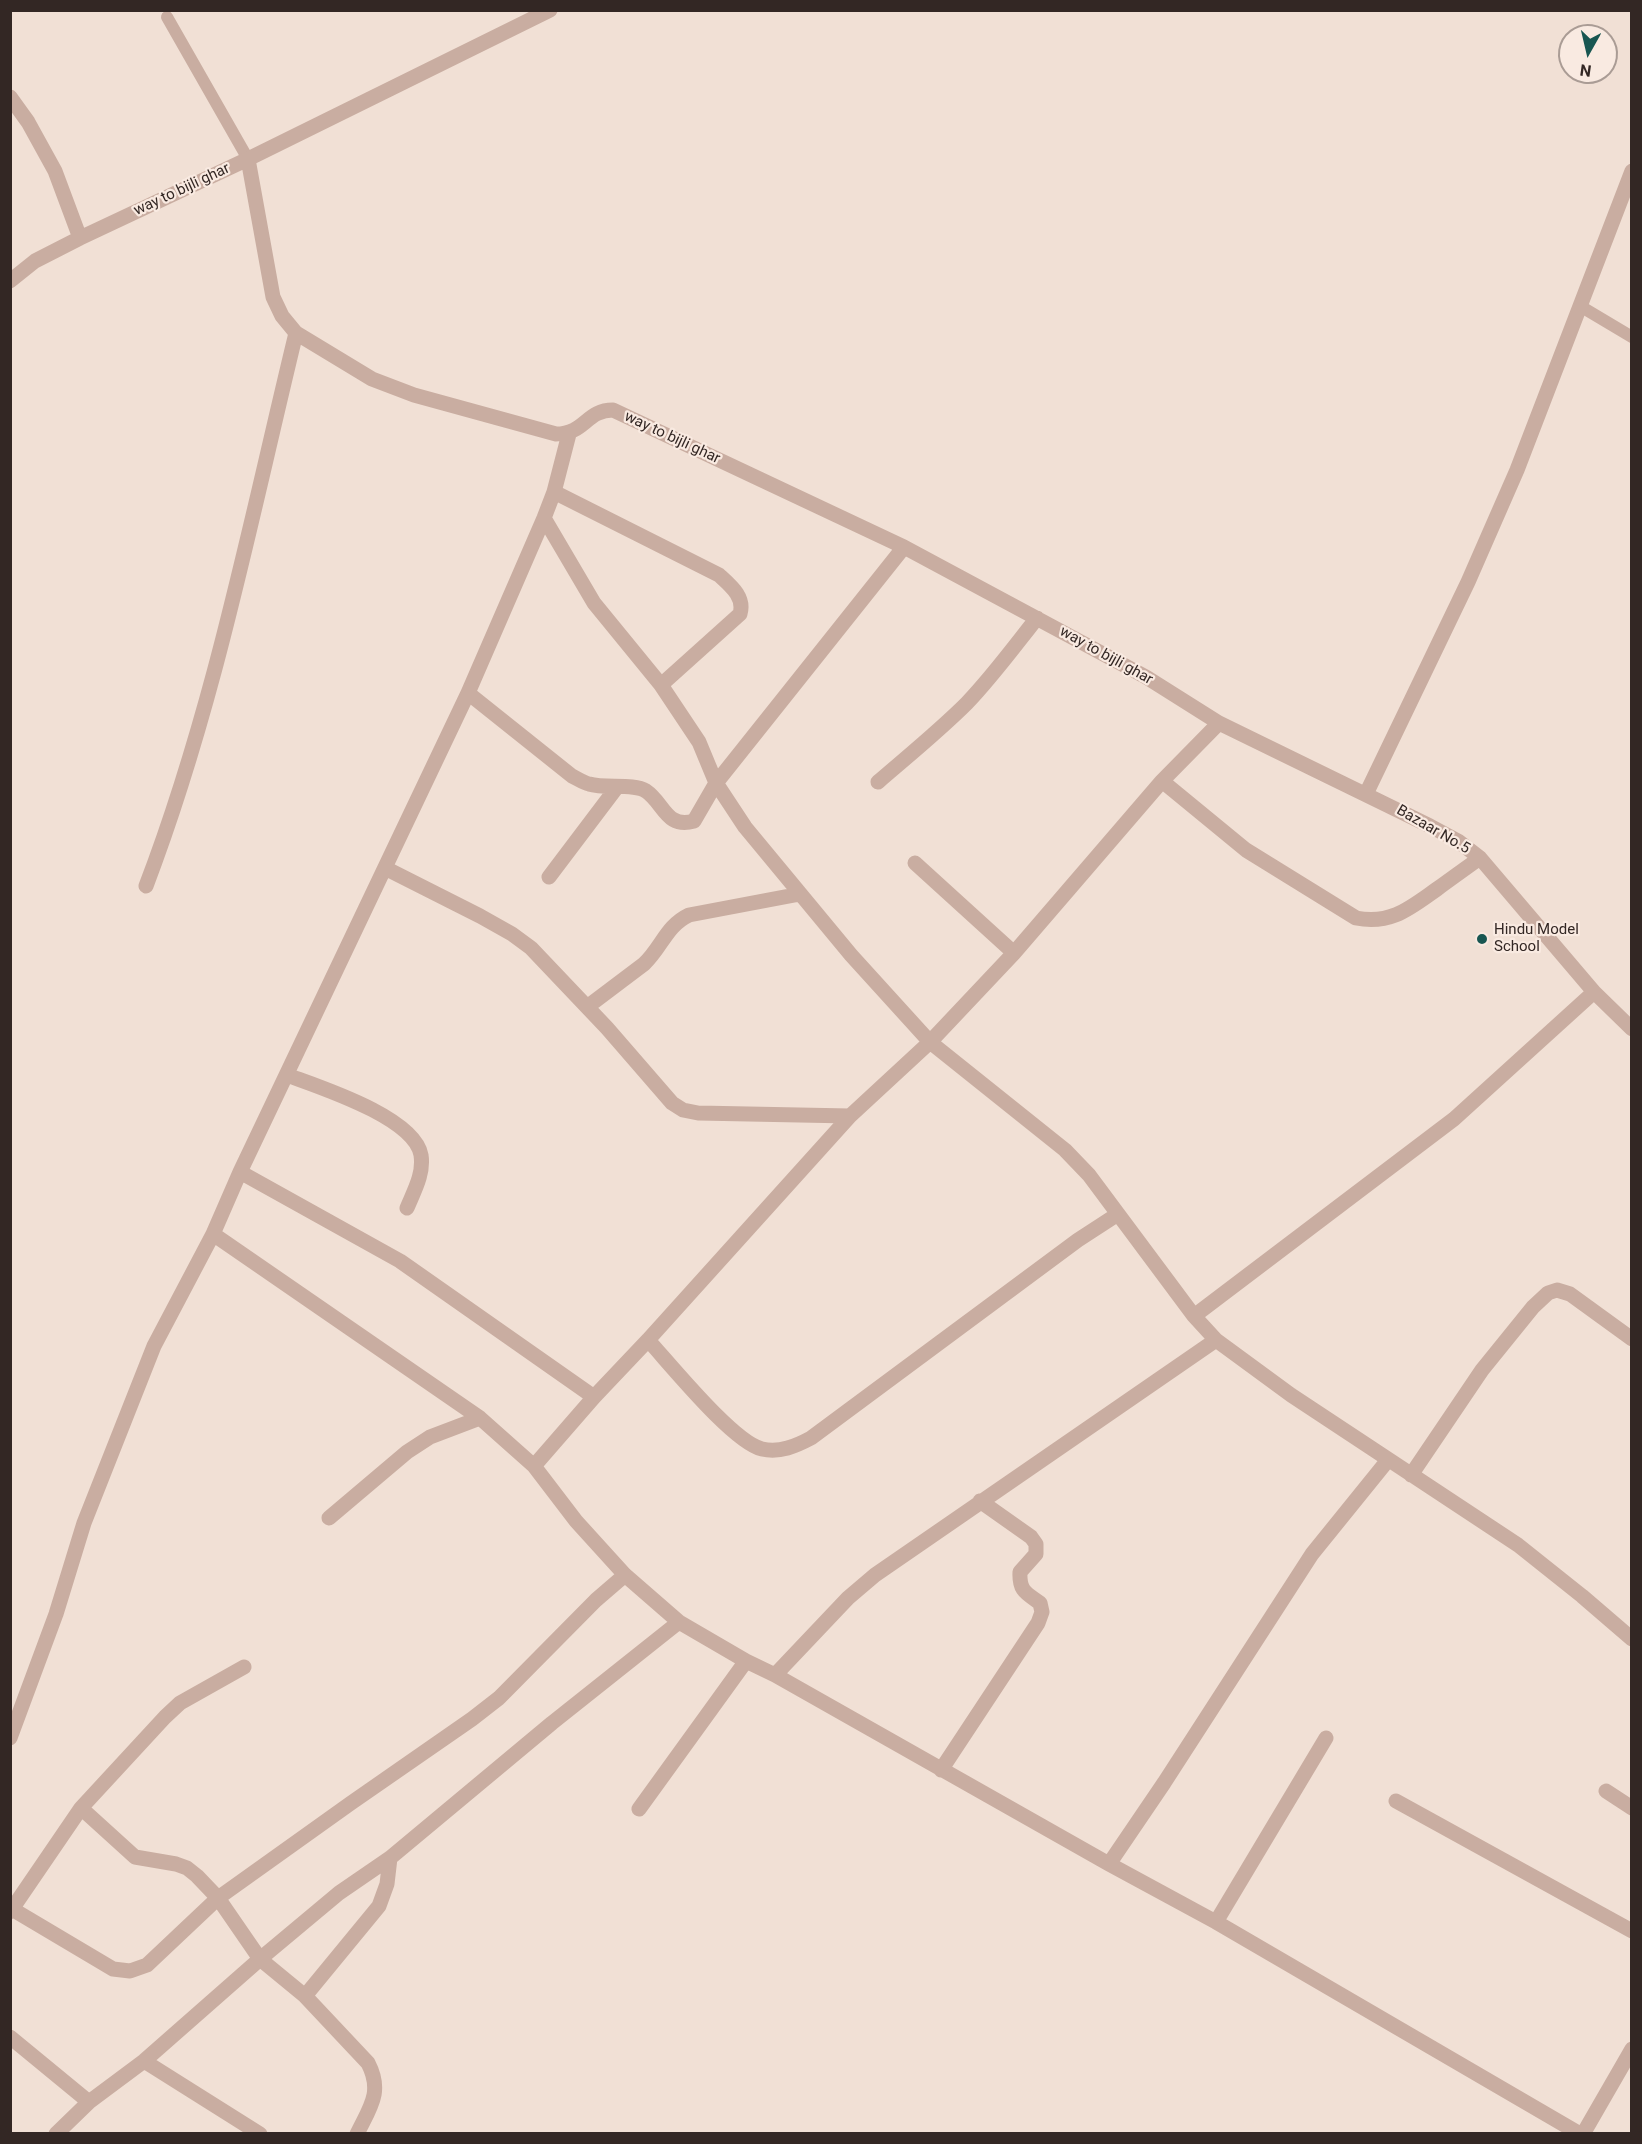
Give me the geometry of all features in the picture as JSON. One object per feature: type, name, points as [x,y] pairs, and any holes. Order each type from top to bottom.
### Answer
[{"type":"street","points":[[248,159],[550,10]]},
{"type":"street","points":[[10,97],[28,122],[55,171],[80,238]]},
{"type":"street","name":"way to bijli ghar","points":[[10,280],[35,261],[80,238],[248,159],[273,297],[282,316],[296,333],[372,379],[414,395],[556,434],[569,434],[603,410],[613,410],[904,547],[1146,677],[1220,723],[1276,752]]},
{"type":"street","points":[[1366,794],[1508,490],[1632,171]]},
{"type":"street","points":[[146,886],[169,825],[218,657],[296,333]]},
{"type":"street","points":[[10,1738],[56,1614],[84,1523],[154,1346],[213,1234],[240,1172],[468,693],[544,518],[554,492],[569,434]]},
{"type":"street","points":[[554,492],[719,575],[739,596],[743,605],[740,614],[661,685]]},
{"type":"street","points":[[544,518],[594,603],[661,685],[699,742],[716,783],[745,827],[851,955],[930,1042],[1065,1150],[1089,1175],[1194,1316],[1216,1340],[1291,1395],[1388,1461],[1518,1545],[1632,1639]]},
{"type":"street","points":[[468,693],[572,776],[589,784],[645,791],[672,819],[684,824],[694,821],[716,783],[904,547]]},
{"type":"street","points":[[878,782],[938,731],[967,702],[1037,618]]},
{"type":"street","points":[[534,1466],[850,1116],[930,1042],[1014,953],[1162,781],[1220,723]]},
{"type":"street","name":"Bazaar No.5","points":[[1276,752],[1366,794],[1458,841],[1480,858],[1594,992],[1632,1029]]},
{"type":"street","points":[[1162,781],[1246,850],[1356,918],[1371,921],[1405,912],[1480,858]]},
{"type":"street","points":[[549,877],[617,787]]},
{"type":"street","points":[[915,863],[1014,953]]},
{"type":"street","points":[[385,867],[512,934],[531,948],[672,1103],[683,1110],[698,1113],[850,1116]]},
{"type":"street","points":[[587,1007],[652,957],[678,921],[689,915],[800,894]]},
{"type":"street","points":[[1194,1316],[1454,1119],[1594,992]]},
{"type":"street","points":[[286,1075],[357,1102],[381,1114],[416,1143],[421,1155],[421,1169],[407,1208]]},
{"type":"street","points":[[240,1172],[400,1262],[594,1397]]},
{"type":"street","points":[[648,1340],[732,1431],[762,1449],[793,1448],[811,1438],[1078,1240],[1118,1214]]},
{"type":"street","points":[[213,1234],[480,1418],[534,1466],[576,1521],[625,1575],[679,1622],[746,1661],[775,1675],[1216,1922],[1582,2133],[1632,2049]]},
{"type":"street","points":[[1410,1474],[1482,1370],[1533,1307],[1548,1293],[1557,1290],[1570,1294],[1632,1339]]},
{"type":"street","points":[[775,1675],[848,1598],[874,1575],[1216,1340]]},
{"type":"street","points":[[329,1518],[406,1452],[430,1437],[480,1418]]},
{"type":"street","points":[[1109,1864],[1312,1554],[1388,1461]]},
{"type":"street","points":[[941,1770],[1038,1623],[1042,1612],[1040,1603],[1025,1592],[1019,1584],[1020,1572],[1036,1554],[1036,1544],[980,1501]]},
{"type":"street","points":[[244,1667],[180,1703],[81,1808],[11,1911],[113,1969],[130,1971],[147,1965],[218,1898],[490,1705],[528,1671],[596,1600],[625,1575]]},
{"type":"street","points":[[56,2133],[89,2102],[144,2061],[339,1893],[390,1858],[679,1622]]},
{"type":"street","points":[[639,1809],[746,1661]]},
{"type":"street","points":[[1216,1922],[1326,1738]]},
{"type":"street","points":[[1606,1791],[1632,1808]]},
{"type":"street","points":[[1396,1801],[1632,1931]]},
{"type":"street","points":[[81,1808],[130,1854],[143,1860],[176,1864],[187,1868],[218,1898],[260,1959],[305,1996],[368,2063],[375,2075],[376,2087],[357,2133]]},
{"type":"street","points":[[305,1996],[379,1906],[387,1884],[390,1858]]},
{"type":"street","points":[[10,2037],[89,2102]]},
{"type":"street","points":[[144,2061],[260,2133]]},
{"type":"lane","points":[[167,17],[248,159]]},
{"type":"lane","points":[[1580,306],[1632,337]]},
{"type":"place","name":"Hindu Model School","points":[[1482,939]]}]
